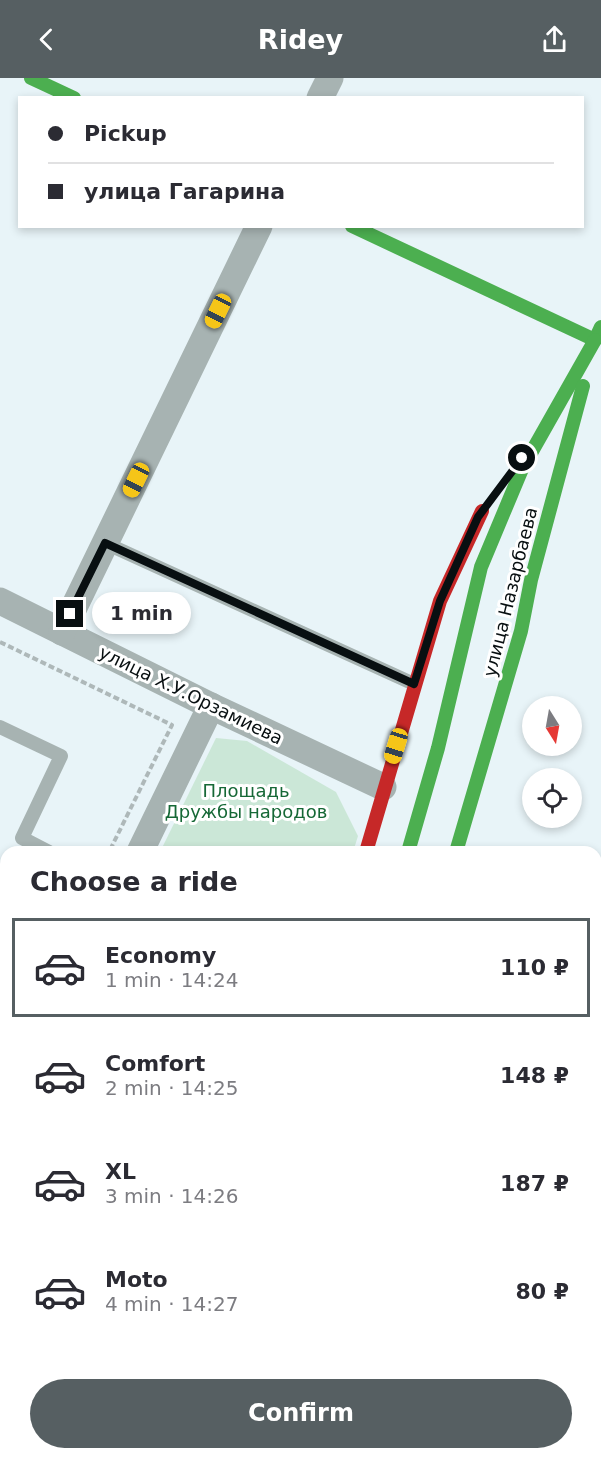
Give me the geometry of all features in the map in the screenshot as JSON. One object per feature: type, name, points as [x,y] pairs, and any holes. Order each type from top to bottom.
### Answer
[{"type":"main road","points":[[31,78],[70,96]]},
{"type":"main road","points":[[356,228],[595,340]]},
{"type":"main road","name":"улица Назарбаева","points":[[410,846],[438,748],[481,567],[522,469],[601,327]]},
{"type":"main road","name":"улица Назарбаева","points":[[458,846],[521,632],[531,580],[595,340]]},
{"type":"main road","points":[[368,846],[383,787],[440,601],[478,517],[546,426]]},
{"type":"main road","points":[[508,722],[521,632]]},
{"type":"street","points":[[322,96],[330,78]]},
{"type":"street","points":[[62,632],[258,228]]},
{"type":"street","name":"улица Х.У.Орзамиева","points":[[0,601],[212,706],[383,787]]},
{"type":"street","points":[[143,846],[212,706]]},
{"type":"lane","points":[[105,543],[414,684]]},
{"type":"lane","points":[[0,727],[61,756],[22,838],[37,846]]},
{"type":"path","points":[[0,642],[172,725],[112,846]]},
{"type":"green space","name":"Площадь Дружбы народов","points":[[216,738],[247,741],[336,792],[358,836],[355,846],[163,846]]},
{"type":"traffic: fast","points":[[31,78],[70,96]]},
{"type":"traffic: fast","points":[[356,228],[595,340],[601,327]]},
{"type":"traffic: fast","points":[[410,846],[438,748],[481,567],[522,469],[595,340]]},
{"type":"traffic: fast","points":[[458,846],[521,631],[531,580],[583,386]]},
{"type":"traffic: jam","points":[[368,846],[440,601],[482,511]]},
{"type":"route","points":[[70,614],[105,543],[414,684],[440,601],[478,517],[522,458]]}]
